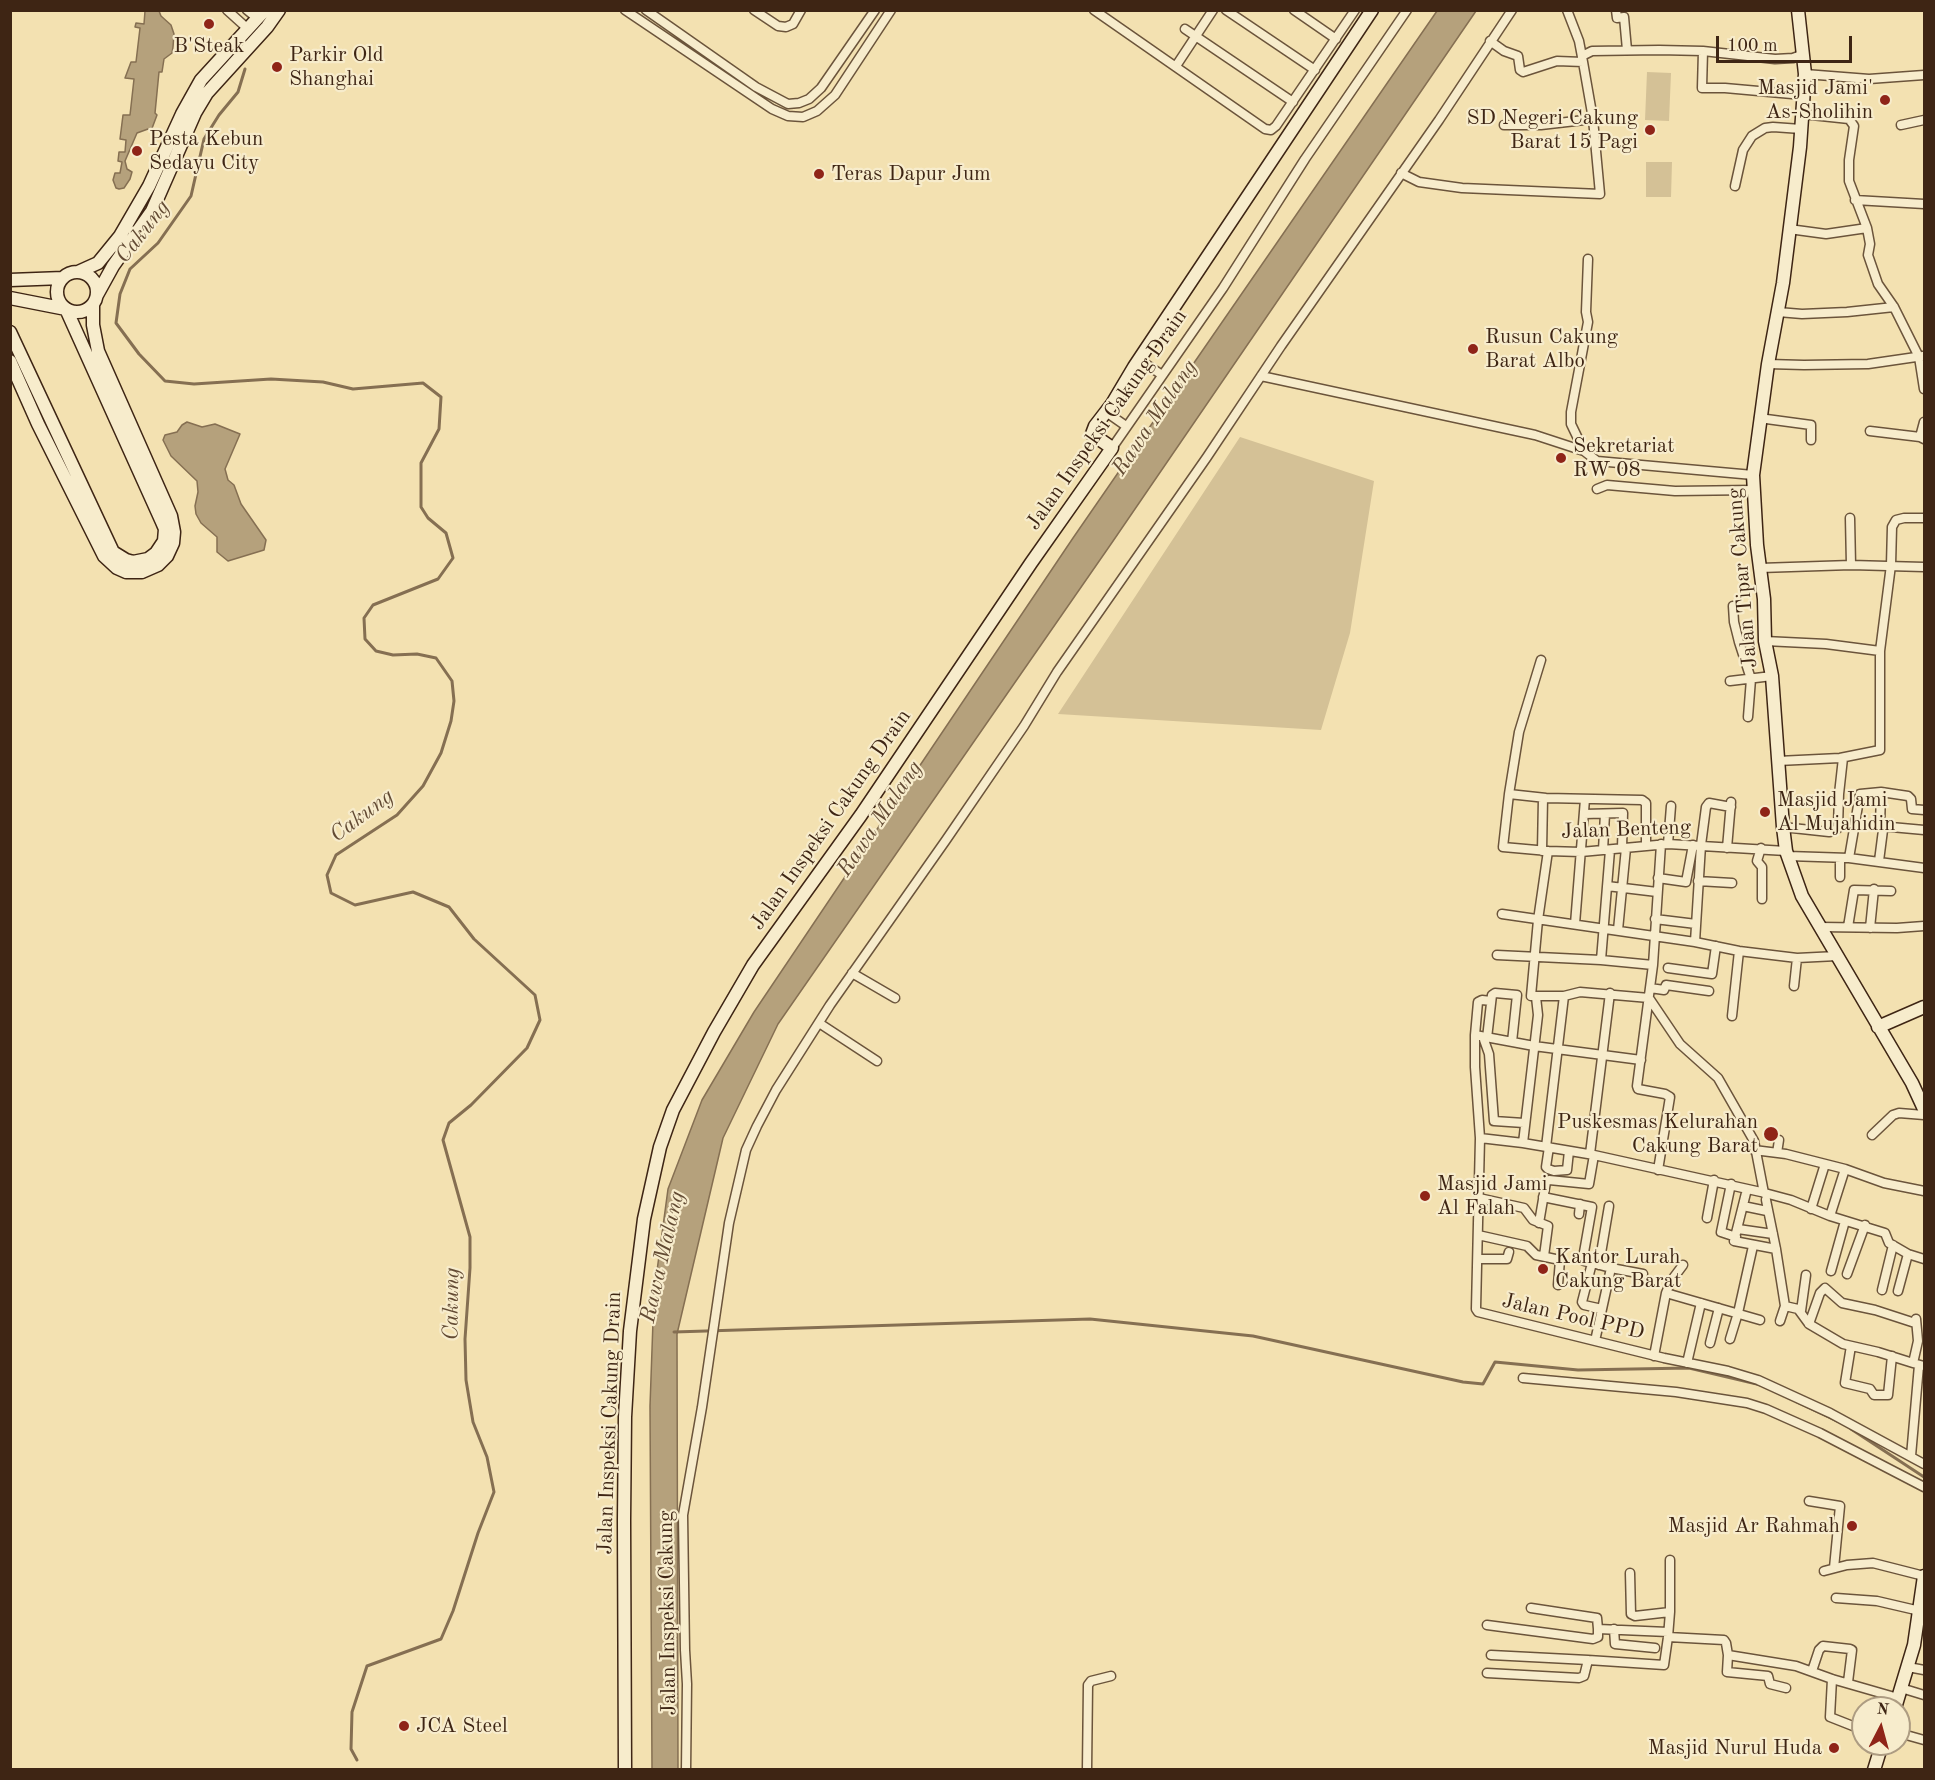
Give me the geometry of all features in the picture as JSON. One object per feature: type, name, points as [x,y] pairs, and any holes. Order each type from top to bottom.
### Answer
[{"type":"street","points":[[227,10],[253,33]]},
{"type":"street","points":[[246,10],[263,19]]},
{"type":"street","points":[[10,298],[72,312],[81,312],[95,299],[113,266],[152,211],[195,112],[207,93],[263,19],[279,10]]},
{"type":"street","points":[[626,10],[771,109],[788,116],[803,117],[817,111],[835,95],[891,10]]},
{"type":"street","points":[[646,10],[756,87],[788,104],[809,99],[821,88],[875,10]]},
{"type":"street","points":[[754,10],[778,26],[786,27],[793,24],[801,10]]},
{"type":"street","points":[[1094,10],[1265,129],[1272,130],[1355,10]]},
{"type":"street","points":[[1176,66],[1213,10]]},
{"type":"street","points":[[1226,10],[1315,70]]},
{"type":"street","points":[[1294,10],[1336,39]]},
{"type":"street","points":[[1112,448],[1092,434],[1372,10]]},
{"type":"street","name":"Jalan Inspeksi Cakung Drain","points":[[625,1770],[625,1417],[630,1331],[641,1235],[656,1160],[668,1122],[681,1092],[753,965],[861,815],[1031,562],[1223,288],[1299,168],[1407,10]]},
{"type":"street","points":[[877,1062],[819,1023],[1024,726],[1057,672],[1153,532],[1208,457],[1261,376],[1439,120],[1512,10]]},
{"type":"street","points":[[1401,173],[1419,182],[1462,188],[1600,195],[1593,119],[1583,59],[1567,10]]},
{"type":"street","points":[[1616,10],[1617,18],[1624,17],[1627,50]]},
{"type":"street","name":"Jalan Tipar Cakung","points":[[1798,10],[1805,74],[1803,114],[1790,229],[1760,418],[1754,475],[1765,641],[1772,676],[1783,827],[1787,854],[1802,896],[1912,1083],[1924,1109]]},
{"type":"street","points":[[1185,29],[1293,102]]},
{"type":"street","points":[[10,332],[113,552],[134,562],[156,553],[164,541],[165,528],[66,309],[58,300],[57,288],[68,274],[98,263],[120,237],[149,186],[182,114],[201,80],[209,69],[253,33]]},
{"type":"street","points":[[1490,41],[1504,51],[1518,56],[1520,70],[1523,72],[1557,62],[1583,59],[1592,51],[1703,51],[1775,59],[1793,58],[1804,54]]},
{"type":"street","points":[[1703,51],[1702,88],[1803,95]]},
{"type":"street","points":[[1805,74],[1869,79],[1924,75]]},
{"type":"street","points":[[1803,114],[1849,119],[1854,126],[1848,171],[1849,181],[1867,228],[1871,267],[1878,284],[1922,356],[1924,390]]},
{"type":"street","points":[[1504,125],[1593,119]]},
{"type":"street","points":[[1901,124],[1924,120]]},
{"type":"street","points":[[1736,186],[1743,150],[1752,136],[1765,128],[1801,129]]},
{"type":"street","points":[[1855,200],[1924,204]]},
{"type":"street","points":[[1790,229],[1826,234],[1867,228]]},
{"type":"street","points":[[1584,451],[1571,424],[1571,412],[1588,322],[1586,312],[1588,259]]},
{"type":"street","points":[[10,361],[34,416],[107,560],[120,570],[132,573],[151,569],[163,561],[171,549],[174,537],[171,516],[98,351],[93,325],[97,289],[92,280],[84,273],[78,272]]},
{"type":"street","points":[[10,280],[63,278]]},
{"type":"street","points":[[1778,312],[1802,314],[1894,307]]},
{"type":"street","points":[[1768,364],[1868,363],[1922,356]]},
{"type":"street","points":[[1140,360],[1162,375]]},
{"type":"street","points":[[1261,376],[1525,433],[1584,451],[1597,461],[1754,475]]},
{"type":"street","points":[[34,416],[47,410]]},
{"type":"street","points":[[1106,412],[1126,426]]},
{"type":"street","points":[[1760,418],[1811,424],[1811,440]]},
{"type":"street","points":[[1870,431],[1922,438],[1924,422]]},
{"type":"street","points":[[1598,489],[1607,485],[1675,491],[1754,490]]},
{"type":"street","points":[[1850,518],[1851,565]]},
{"type":"street","points":[[1778,761],[1843,758],[1880,750],[1880,651],[1891,566],[1892,527],[1896,520],[1924,518]]},
{"type":"street","points":[[1760,568],[1851,565],[1924,567]]},
{"type":"street","points":[[1733,606],[1734,622],[1751,679],[1748,717]]},
{"type":"street","points":[[1765,641],[1826,644],[1880,651]]},
{"type":"street","points":[[1541,660],[1519,732],[1509,794],[1543,798],[1644,801],[1647,806],[1646,845]]},
{"type":"street","points":[[1730,681],[1772,676]]},
{"type":"street","points":[[1783,827],[1829,832],[1838,828],[1843,758]]},
{"type":"street","points":[[1840,877],[1858,796],[1864,793],[1881,792],[1908,796],[1911,799],[1912,809],[1924,810]]},
{"type":"street","points":[[1879,861],[1883,830],[1880,826],[1881,792]]},
{"type":"street","name":"Jalan Benteng","points":[[1509,794],[1503,847],[1581,852],[1665,844],[1738,850],[1761,848],[1787,854],[1879,861],[1924,868]]},
{"type":"street","points":[[1543,798],[1545,851],[1531,996],[1564,996],[1580,992],[1649,998],[1680,1044],[1718,1078],[1754,1141],[1785,1306],[1780,1321]]},
{"type":"street","points":[[1575,924],[1585,799]]},
{"type":"street","points":[[1658,878],[1686,882],[1709,803],[1731,804],[1727,848]]},
{"type":"street","points":[[1658,1170],[1671,1099],[1669,1095],[1638,1089],[1637,1086],[1653,965],[1658,878],[1671,806]]},
{"type":"street","points":[[1584,814],[1623,813],[1624,848],[1618,930]]},
{"type":"street","points":[[1601,960],[1607,886],[1605,814]]},
{"type":"street","points":[[1880,826],[1924,830]]},
{"type":"street","points":[[1695,942],[1697,845]]},
{"type":"street","points":[[1761,848],[1756,861],[1762,867],[1762,898]]},
{"type":"street","points":[[1698,881],[1732,883]]},
{"type":"street","points":[[1607,886],[1657,892]]},
{"type":"street","points":[[1870,928],[1874,889]]},
{"type":"street","points":[[1848,927],[1854,890],[1891,891]]},
{"type":"street","points":[[1502,914],[1695,942],[1739,951],[1797,958],[1837,956]]},
{"type":"street","points":[[1655,919],[1696,924]]},
{"type":"street","points":[[1819,927],[1924,926]]},
{"type":"street","points":[[1668,968],[1712,974],[1716,946]]},
{"type":"street","points":[[1732,1016],[1739,951]]},
{"type":"street","points":[[1497,955],[1653,965]]},
{"type":"street","points":[[1794,986],[1797,958]]},
{"type":"street","points":[[852,973],[896,998]]},
{"type":"street","points":[[1650,988],[1664,990],[1666,985],[1709,991]]},
{"type":"street","name":"Jalan Pool PPD","points":[[1512,1042],[1517,995],[1495,993],[1491,1001],[1480,1000],[1478,1002],[1482,1037],[1476,1077],[1480,1138],[1476,1309],[1478,1312],[1758,1380],[1820,1408],[1924,1464]]},
{"type":"street","points":[[1539,1223],[1545,1185],[1549,1180],[1589,1184],[1610,993]]},
{"type":"street","points":[[1564,996],[1546,1167],[1554,1171],[1566,1171],[1569,1151]]},
{"type":"street","points":[[1523,1143],[1538,1015],[1536,997]]},
{"type":"street","points":[[1878,1027],[1924,1007]]},
{"type":"street","name":"Jalan Inspeksi Cakung","points":[[686,1770],[687,1684],[683,1515],[729,1223],[746,1150],[767,1106],[819,1023]]},
{"type":"street","points":[[1482,1037],[1641,1060]]},
{"type":"street","points":[[1482,1037],[1489,1054],[1494,1121],[1524,1123]]},
{"type":"street","points":[[1476,1077],[1491,1077]]},
{"type":"street","points":[[1872,1135],[1893,1114],[1924,1114]]},
{"type":"street","points":[[1480,1138],[1592,1155],[1747,1188],[1765,1196],[1791,1200],[1830,1216],[1885,1233],[1889,1243],[1908,1254],[1924,1259]]},
{"type":"street","points":[[1777,1153],[1779,1140]]},
{"type":"street","points":[[1755,1150],[1825,1164],[1868,1178],[1924,1191]]},
{"type":"street","points":[[1811,1209],[1825,1164]]},
{"type":"street","points":[[1830,1216],[1845,1170]]},
{"type":"street","points":[[1707,1218],[1714,1180]]},
{"type":"street","points":[[1731,1184],[1721,1232],[1773,1234]]},
{"type":"street","points":[[1747,1188],[1735,1242],[1776,1249]]},
{"type":"street","points":[[1543,1197],[1592,1207],[1584,1261],[1643,1274]]},
{"type":"street","points":[[1479,1198],[1524,1208],[1533,1220],[1549,1228],[1544,1256]]},
{"type":"street","points":[[1579,1214],[1580,1204]]},
{"type":"street","points":[[1602,1309],[1584,1305],[1582,1302],[1595,1264],[1609,1206]]},
{"type":"street","points":[[1743,1206],[1767,1211]]},
{"type":"street","points":[[1831,1270],[1845,1221]]},
{"type":"street","points":[[1847,1274],[1865,1226]]},
{"type":"street","points":[[1478,1235],[1527,1246],[1533,1253],[1561,1261],[1558,1285]]},
{"type":"street","points":[[1730,1339],[1753,1245]]},
{"type":"street","points":[[1882,1290],[1893,1245]]},
{"type":"street","points":[[1478,1259],[1507,1259],[1509,1252]]},
{"type":"street","points":[[1898,1291],[1908,1254]]},
{"type":"street","points":[[1654,1356],[1666,1293],[1671,1281],[1683,1265]]},
{"type":"street","points":[[1595,1341],[1611,1268]]},
{"type":"street","points":[[1801,1311],[1806,1275]]},
{"type":"street","points":[[1809,1324],[1820,1293],[1825,1288],[1842,1303],[1916,1321],[1919,1364],[1911,1456]]},
{"type":"street","points":[[1666,1293],[1760,1320]]},
{"type":"street","points":[[1688,1363],[1701,1303]]},
{"type":"street","points":[[1785,1306],[1801,1311],[1809,1324],[1843,1344],[1919,1364]]},
{"type":"street","points":[[1710,1343],[1719,1308]]},
{"type":"street","points":[[1851,1346],[1845,1383],[1869,1389],[1874,1395],[1888,1395],[1892,1356]]},
{"type":"street","points":[[1523,1378],[1676,1392],[1747,1403],[1813,1430],[1924,1487]]},
{"type":"street","points":[[1809,1501],[1840,1506],[1834,1568]]},
{"type":"street","points":[[1491,1655],[1664,1665],[1670,1612],[1670,1560]]},
{"type":"street","points":[[1824,1571],[1847,1565],[1873,1563],[1924,1576],[1920,1611],[1908,1667],[1899,1696]]},
{"type":"street","points":[[1630,1573],[1631,1614],[1635,1616],[1670,1612]]},
{"type":"street","points":[[1836,1598],[1877,1601],[1920,1611]]},
{"type":"street","points":[[1487,1625],[1593,1639],[1598,1637],[1597,1618],[1531,1608]]},
{"type":"street","points":[[1598,1629],[1724,1640],[1728,1655],[1726,1672],[1768,1676],[1770,1684],[1786,1688]]},
{"type":"street","points":[[1614,1629],[1615,1644],[1655,1648]]},
{"type":"street","points":[[1812,1671],[1819,1650],[1823,1646],[1850,1649],[1852,1650],[1848,1682]]},
{"type":"street","points":[[1728,1655],[1780,1663],[1812,1671],[1892,1696]]},
{"type":"street","points":[[1487,1673],[1579,1678],[1584,1676],[1588,1660]]},
{"type":"street","points":[[1908,1667],[1924,1670]]},
{"type":"street","points":[[1087,1770],[1088,1685],[1091,1681],[1111,1676]]},
{"type":"street","points":[[1832,1679],[1830,1717],[1851,1726]]},
{"type":"shaded area","points":[[1647,72],[1671,73],[1669,121],[1645,120]]},
{"type":"shaded area","points":[[1646,162],[1672,162],[1671,197],[1646,197]]},
{"type":"shaded area","points":[[1240,437],[1374,481],[1350,633],[1321,730],[1058,714]]},
{"type":"water","points":[[145,11],[159,11],[171,25],[174,34],[173,47],[172,53],[164,59],[162,72],[159,72],[155,113],[157,115],[151,131],[148,129],[137,133],[125,161],[127,169],[132,172],[130,179],[124,188],[119,189],[116,188],[113,180],[115,173],[120,173],[122,162],[118,161],[119,152],[125,152],[126,140],[120,139],[123,115],[130,115],[134,79],[125,78],[131,62],[136,62],[140,28],[135,27],[136,23],[144,24]]},
{"type":"water","name":"Rawa Malang","points":[[1437,11],[1476,11],[1111,544],[778,1024],[723,1138],[677,1334],[678,1769],[652,1769],[650,1406],[654,1293],[668,1189],[702,1100],[754,1012],[1073,538]]},
{"type":"water","points":[[187,422],[202,427],[215,424],[240,434],[225,469],[228,480],[234,485],[241,504],[266,540],[264,550],[228,561],[217,552],[217,537],[201,523],[196,514],[197,481],[171,456],[163,440],[165,435],[177,432]]},
{"type":"waterway","name":"Cakung","points":[[245,69],[238,92],[219,115],[204,139],[191,196],[158,243],[130,269],[120,294],[116,323],[139,354],[165,381],[194,384],[271,379],[323,382],[353,389],[423,383],[441,397],[439,429],[421,463],[421,507],[428,518],[446,533],[453,558],[438,579],[373,605],[364,618],[365,639],[376,651],[393,655],[417,654],[436,658],[452,681],[454,701],[451,721],[441,753],[423,786],[397,815],[336,855],[327,875],[331,893],[355,905],[413,892],[449,907],[474,939],[535,995],[540,1020],[527,1048],[471,1105],[449,1123],[443,1140],[470,1237],[465,1339],[466,1380],[473,1422],[487,1457],[494,1492],[441,1639],[367,1666],[352,1712],[351,1749],[357,1760]]},
{"type":"waterway","points":[[674,1332],[1090,1319],[1253,1336],[1463,1382],[1483,1384],[1495,1362],[1578,1370],[1689,1368],[1761,1385]]},
{"type":"waterway","points":[[1797,1402],[1837,1421]]},
{"type":"waterway","points":[[1851,1429],[1924,1477]]},
{"type":"place","name":"B'Steak","points":[[209,24]]},
{"type":"place","name":"Parkir Old Shanghai","points":[[277,67]]},
{"type":"place","name":"Masjid Jami' As-Sholihin","points":[[1885,100]]},
{"type":"place","name":"SD Negeri Cakung Barat 15 Pagi","points":[[1650,130]]},
{"type":"place","name":"Pesta Kebun Sedayu City","points":[[137,151]]},
{"type":"place","name":"Teras Dapur Jum","points":[[819,174]]},
{"type":"place","name":"Rusun Cakung Barat Albo","points":[[1473,349]]},
{"type":"place","name":"Sekretariat RW 08","points":[[1561,458]]},
{"type":"place","name":"Masjid Jami Al Mujahidin","points":[[1765,812]]},
{"type":"place","name":"Puskesmas Kelurahan Cakung Barat","points":[[1771,1134]]},
{"type":"place","name":"Masjid Jami Al Falah","points":[[1425,1196]]},
{"type":"place","name":"Kantor Lurah Cakung Barat","points":[[1543,1269]]},
{"type":"place","name":"Masjid Ar Rahmah","points":[[1852,1526]]},
{"type":"place","name":"JCA Steel","points":[[404,1726]]},
{"type":"place","name":"Masjid Nurul Huda","points":[[1834,1748]]}]
